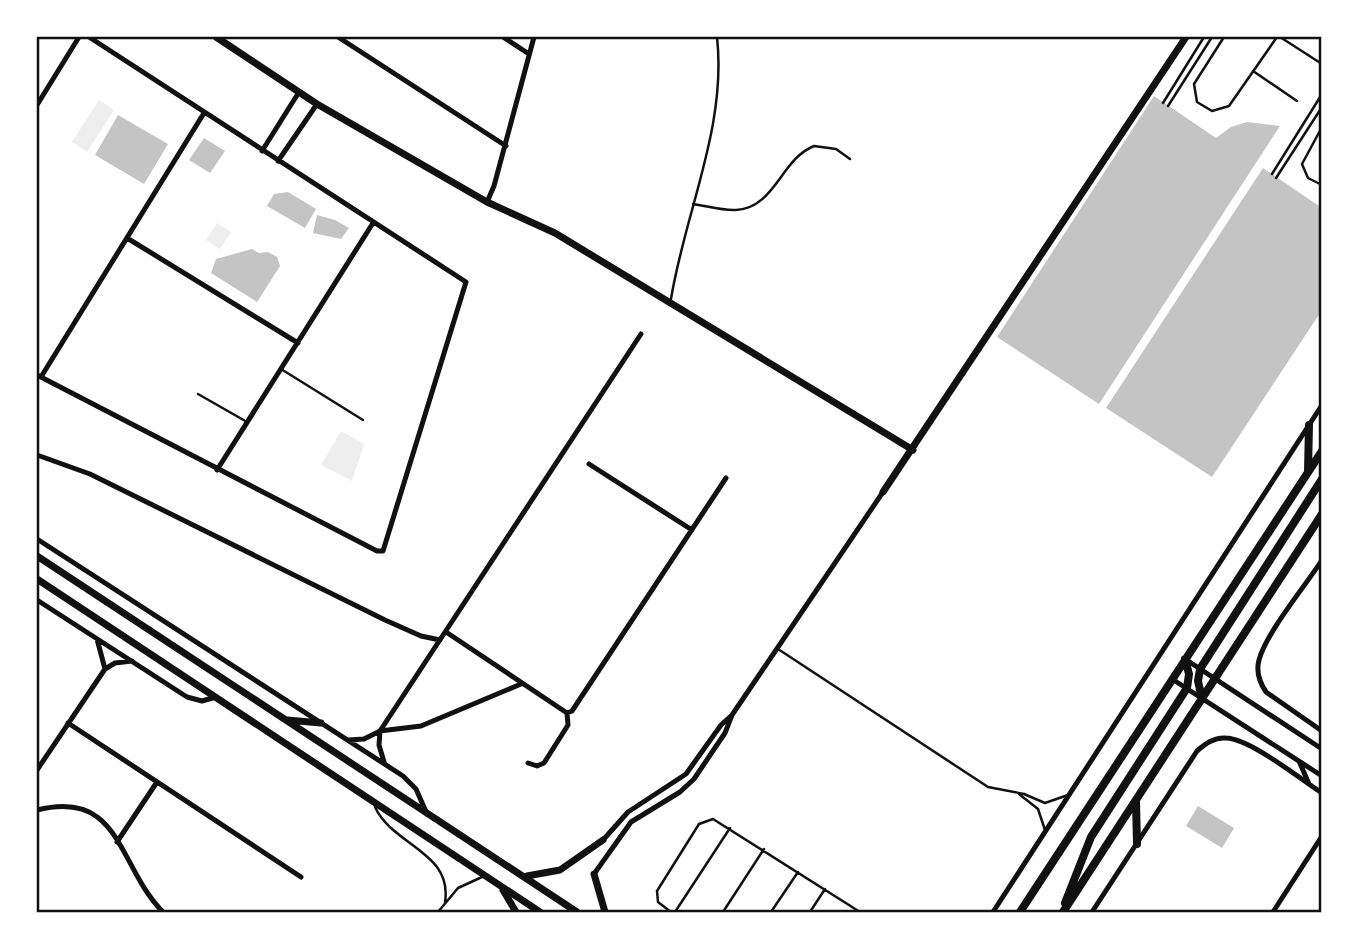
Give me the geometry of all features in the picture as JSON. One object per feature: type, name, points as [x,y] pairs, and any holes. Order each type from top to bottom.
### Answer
[{"type":"main road","points":[[1308,474],[1309,425]]},
{"type":"main road","points":[[1020,912],[1322,451]]},
{"type":"main road","points":[[1202,698],[1198,681],[1200,669],[1322,480]]},
{"type":"main road","points":[[1063,912],[1322,514]]},
{"type":"main road","points":[[1307,537],[1322,529]]},
{"type":"main road","points":[[1063,912],[1077,866],[1091,837],[1187,688],[1189,674],[1185,659]]},
{"type":"main road","points":[[1136,803],[1137,844]]},
{"type":"street","points":[[37,105],[79,37]]},
{"type":"street","points":[[89,37],[466,282],[383,551],[377,551],[217,470],[39,376],[204,113]]},
{"type":"street","points":[[216,37],[317,104],[487,202],[555,233],[913,450]]},
{"type":"street","points":[[338,37],[506,146]]},
{"type":"street","points":[[503,37],[529,54]]},
{"type":"street","points":[[487,202],[506,146],[534,37]]},
{"type":"street","points":[[605,912],[594,874],[631,822],[680,792],[694,779],[725,733],[732,715],[913,450],[1185,37]]},
{"type":"street","points":[[262,151],[299,93]]},
{"type":"street","points":[[278,161],[317,104]]},
{"type":"street","points":[[217,470],[373,223]]},
{"type":"street","points":[[127,238],[298,343]]},
{"type":"street","points":[[385,764],[379,745],[380,731],[641,334]]},
{"type":"street","points":[[993,912],[1322,405]]},
{"type":"street","points":[[37,455],[90,474],[385,620],[421,636],[440,640]]},
{"type":"street","points":[[589,464],[692,530]]},
{"type":"street","points":[[566,713],[572,711],[726,478]]},
{"type":"street","points":[[37,539],[385,764],[416,789],[427,814]]},
{"type":"street","points":[[37,556],[577,912]]},
{"type":"street","points":[[1322,560],[1269,640],[1259,661],[1259,673],[1266,692],[1322,731]]},
{"type":"street","points":[[37,579],[540,912]]},
{"type":"street","points":[[37,600],[187,697],[202,701],[216,697]]},
{"type":"street","points":[[446,632],[566,713],[568,724],[544,763],[537,766],[528,763]]},
{"type":"street","points":[[97,638],[105,669]]},
{"type":"street","points":[[1185,659],[1322,749]]},
{"type":"street","points":[[37,770],[39,762],[105,669],[115,663],[132,661]]},
{"type":"street","points":[[1172,679],[1322,776]]},
{"type":"street","points":[[348,740],[364,739],[380,731],[421,726],[521,684]]},
{"type":"street","points":[[524,876],[542,876],[560,870],[603,840],[628,812],[687,774],[721,724],[732,715]]},
{"type":"street","points":[[285,720],[321,723]]},
{"type":"street","points":[[68,723],[301,877]]},
{"type":"street","points":[[1092,912],[1197,751],[1217,738],[1238,740],[1322,793]]},
{"type":"street","points":[[1299,761],[1310,785]]},
{"type":"street","points":[[117,842],[158,782]]},
{"type":"street","points":[[37,810],[78,805],[98,818],[117,842],[142,886],[163,912]]},
{"type":"street","points":[[1273,912],[1322,836]]},
{"type":"street","points":[[499,884],[516,912]]},
{"type":"lane","points":[[670,302],[715,110],[718,37]]},
{"type":"lane","points":[[1163,103],[1204,37]]},
{"type":"lane","points":[[1168,106],[1212,37]]},
{"type":"lane","points":[[1224,37],[1194,84],[1197,102],[1212,111],[1229,106],[1279,37],[1322,64]]},
{"type":"lane","points":[[1253,71],[1297,101]]},
{"type":"lane","points":[[1272,174],[1322,94]]},
{"type":"lane","points":[[1276,178],[1322,107]]},
{"type":"lane","points":[[1322,127],[1302,164],[1308,178],[1322,185]]},
{"type":"lane","points":[[693,204],[734,211],[746,209],[766,197],[795,158],[814,146],[836,149],[850,159]]},
{"type":"lane","points":[[281,369],[363,420]]},
{"type":"lane","points":[[198,394],[247,422]]},
{"type":"lane","points":[[778,649],[988,787],[1045,803],[1068,795]]},
{"type":"lane","points":[[1017,793],[1038,809],[1045,830]]},
{"type":"lane","points":[[373,802],[392,830],[440,867],[446,879],[445,902]]},
{"type":"lane","points":[[730,828],[673,912],[658,902],[657,891],[699,824],[713,819],[730,828],[764,849],[860,912]]},
{"type":"lane","points":[[723,912],[764,849]]},
{"type":"lane","points":[[771,912],[798,872]]},
{"type":"lane","points":[[438,912],[466,882],[485,876]]},
{"type":"lane","points":[[810,912],[825,890]]},
{"type":"lane","points":[[851,912],[853,908]]},
{"type":"shaded area","points":[[99,100],[114,110],[87,152],[72,142]]},
{"type":"shaded area","points":[[217,223],[231,232],[220,249],[206,240]]},
{"type":"shaded area","points":[[341,431],[364,444],[352,481],[321,465]]},
{"type":"building","points":[[1154,96],[1216,138],[1231,127],[1247,122],[1280,126],[1099,404],[997,337]]},
{"type":"building","points":[[118,115],[168,144],[144,184],[95,155]]},
{"type":"building","points":[[204,138],[225,151],[210,173],[189,160]]},
{"type":"building","points":[[1263,168],[1322,208],[1322,310],[1212,477],[1106,408]]},
{"type":"building","points":[[288,192],[316,209],[305,228],[267,206],[274,194]]},
{"type":"building","points":[[317,215],[335,220],[349,228],[341,239],[313,233]]},
{"type":"building","points":[[252,249],[277,257],[280,266],[257,302],[211,273],[216,259]]},
{"type":"building","points":[[1198,806],[1234,828],[1222,848],[1186,826]]}]
